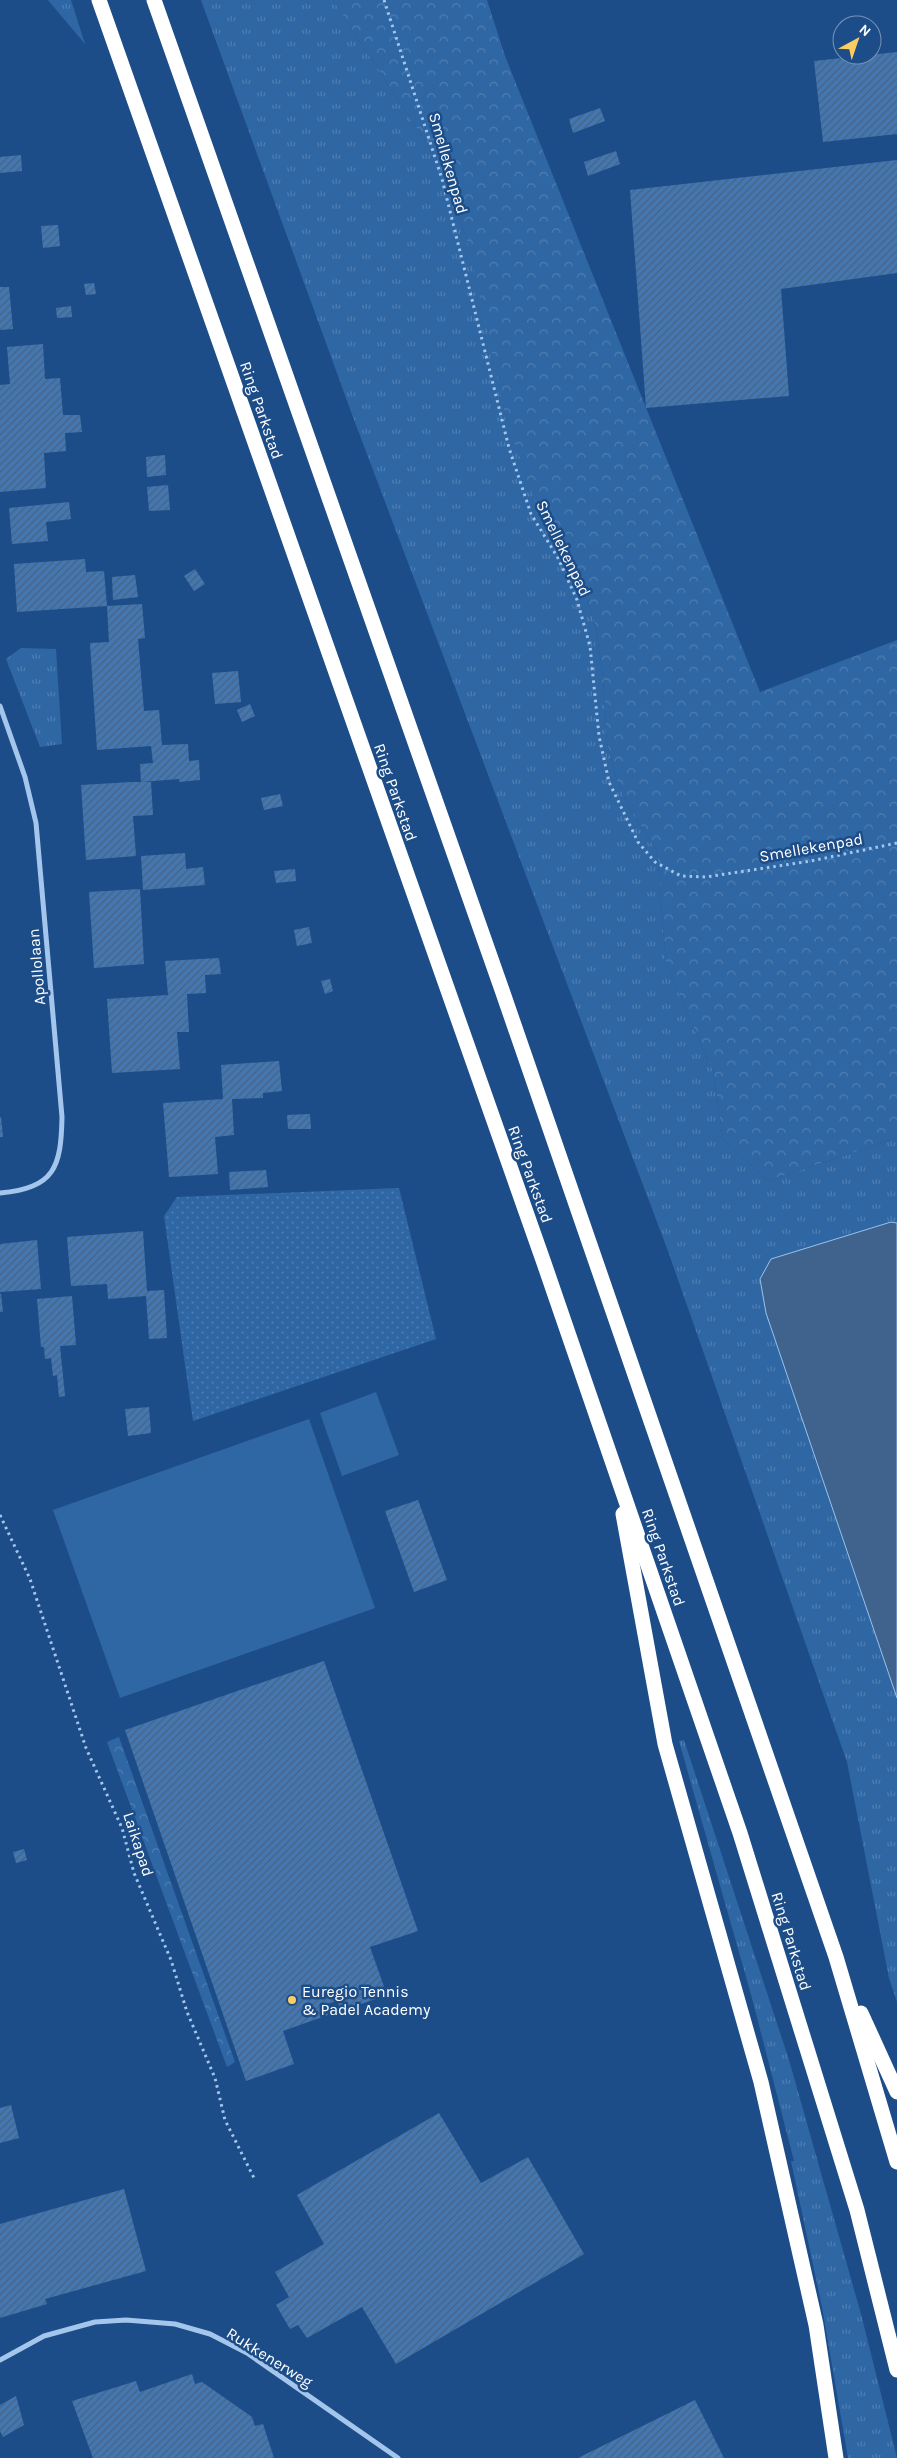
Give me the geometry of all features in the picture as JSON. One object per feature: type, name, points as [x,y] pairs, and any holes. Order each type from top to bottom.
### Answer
[{"type":"highway","name":"Ring Parkstad","points":[[100,0],[614,1464],[740,1833],[857,2210],[897,2370]]},
{"type":"highway","name":"Ring Parkstad","points":[[154,0],[502,990],[836,1957],[897,2162]]},
{"type":"highway","points":[[614,1464],[665,1744],[761,2082],[816,2325],[836,2458]]},
{"type":"highway","points":[[836,1957],[897,2092]]},
{"type":"street","name":"Apollolaan","points":[[0,706],[24,777],[36,823],[62,1117],[62,1144],[53,1171],[36,1186],[0,1193]]},
{"type":"street","name":"Rukkenerweg","points":[[0,2360],[44,2336],[95,2322],[126,2320],[174,2324],[210,2334],[247,2353],[398,2458]]},
{"type":"path","name":"Smellekenpad","points":[[384,0],[442,179],[508,448],[531,514],[558,558],[578,600],[590,646],[598,736],[609,782],[638,842],[655,862],[681,876],[706,877],[811,862],[897,843]]},
{"type":"path","name":"Laikapad","points":[[0,1515],[30,1579],[86,1748],[122,1828],[134,1873],[172,1960],[187,2012],[215,2078],[225,2120],[255,2180]]},
{"type":"green space","points":[[48,0],[71,0],[85,44]]},
{"type":"green space","points":[[201,0],[333,0],[446,173],[469,247],[535,502],[583,589],[595,622],[603,676],[607,743],[617,781],[629,808],[657,851],[666,964],[713,1071],[723,1139],[768,1181],[897,1138],[897,2002],[889,1978],[847,1762],[668,1251],[353,417]]},
{"type":"green space","points":[[333,0],[487,0],[505,56],[760,692],[897,640],[897,1138],[768,1181],[723,1139],[713,1071],[666,964],[657,851],[629,808],[617,781],[607,743],[603,676],[595,622],[583,589],[535,502],[505,414],[469,247],[446,173]]},
{"type":"green space","points":[[21,648],[56,649],[62,744],[40,747],[6,659]]},
{"type":"green space","points":[[399,1188],[436,1339],[193,1421],[164,1216],[177,1197]]},
{"type":"green space","points":[[376,1392],[399,1455],[342,1476],[320,1413]]},
{"type":"green space","points":[[309,1419],[375,1608],[120,1698],[53,1510]]},
{"type":"green space","points":[[119,1737],[235,2062],[227,2067],[107,1742]]},
{"type":"green space","points":[[684,1740],[789,2060],[861,2314],[897,2458],[848,2458],[822,2307],[791,2161],[794,2161],[752,1998],[679,1741]]},
{"type":"shaded area","points":[[891,1222],[897,1223],[897,1698],[766,1313],[760,1279],[771,1259]]},
{"type":"building","points":[[897,52],[897,134],[823,142],[814,61],[832,59],[832,65],[882,65],[882,54]]},
{"type":"building","points":[[600,108],[605,121],[573,133],[569,119]]},
{"type":"building","points":[[616,151],[620,164],[588,176],[584,162]]},
{"type":"building","points":[[21,155],[22,171],[0,173],[0,157]]},
{"type":"building","points":[[897,160],[897,273],[781,289],[789,396],[646,408],[630,190]]},
{"type":"building","points":[[58,225],[60,246],[43,248],[41,226]]},
{"type":"building","points":[[94,283],[96,294],[86,295],[84,284]]},
{"type":"building","points":[[0,287],[9,287],[13,329],[0,330]]},
{"type":"building","points":[[71,306],[72,317],[57,318],[56,308]]},
{"type":"building","points":[[43,344],[45,379],[60,378],[63,415],[80,415],[82,432],[65,433],[66,451],[44,453],[46,488],[0,492],[0,385],[10,384],[7,347]]},
{"type":"building","points":[[165,455],[166,475],[147,477],[146,457]]},
{"type":"building","points":[[168,485],[170,510],[149,511],[147,487]]},
{"type":"building","points":[[69,502],[71,519],[46,522],[48,541],[12,544],[9,508]]},
{"type":"building","points":[[85,559],[86,572],[104,571],[107,606],[17,612],[14,564]]},
{"type":"building","points":[[195,569],[205,584],[194,591],[184,576]]},
{"type":"building","points":[[135,575],[138,597],[113,600],[112,577]]},
{"type":"building","points":[[142,604],[145,638],[138,639],[144,711],[159,710],[162,745],[188,744],[189,761],[199,760],[200,780],[179,782],[179,779],[141,782],[140,764],[153,763],[151,746],[97,750],[90,643],[109,642],[107,606]]},
{"type":"building","points":[[238,671],[241,702],[215,704],[212,673]]},
{"type":"building","points":[[250,704],[255,716],[242,722],[237,710]]},
{"type":"building","points":[[151,782],[153,815],[133,816],[136,856],[86,860],[81,785]]},
{"type":"building","points":[[280,794],[283,806],[264,810],[261,798]]},
{"type":"building","points":[[185,853],[186,869],[203,867],[205,885],[143,890],[141,856]]},
{"type":"building","points":[[295,869],[296,881],[276,883],[274,871]]},
{"type":"building","points":[[140,889],[144,964],[94,968],[89,892]]},
{"type":"building","points":[[309,927],[312,943],[297,946],[294,930]]},
{"type":"building","points":[[219,958],[221,974],[205,975],[206,993],[187,994],[189,1032],[177,1032],[180,1069],[112,1073],[107,999],[168,995],[165,961]]},
{"type":"building","points":[[330,979],[333,991],[325,994],[321,981]]},
{"type":"building","points":[[279,1061],[282,1091],[263,1093],[263,1098],[232,1099],[234,1135],[215,1137],[218,1174],[169,1177],[163,1103],[223,1099],[221,1065]]},
{"type":"building","points":[[310,1114],[311,1129],[288,1129],[287,1115]]},
{"type":"building","points":[[1,1117],[3,1137],[0,1137]]},
{"type":"building","points":[[266,1170],[268,1187],[230,1190],[229,1172]]},
{"type":"building","points":[[143,1231],[147,1291],[164,1290],[167,1338],[149,1339],[146,1296],[108,1299],[107,1284],[71,1286],[67,1237]]},
{"type":"building","points":[[37,1240],[41,1289],[0,1292],[0,1244]]},
{"type":"building","points":[[1,1294],[3,1312],[0,1312]]},
{"type":"building","points":[[72,1296],[76,1345],[60,1346],[65,1396],[59,1397],[57,1375],[53,1376],[51,1358],[45,1359],[44,1347],[41,1347],[37,1299]]},
{"type":"building","points":[[149,1407],[151,1433],[128,1436],[125,1409]]},
{"type":"building","points":[[418,1500],[447,1580],[414,1592],[385,1511]]},
{"type":"building","points":[[324,1661],[418,1931],[370,1947],[387,1995],[341,2011],[337,2001],[324,2005],[328,2015],[283,2031],[294,2064],[246,2081],[125,1730]]},
{"type":"building","points":[[24,1849],[27,1860],[16,1863],[13,1852]]},
{"type":"building","points":[[11,2105],[19,2138],[0,2143],[0,2108]]},
{"type":"building","points":[[439,2113],[481,2183],[528,2157],[584,2254],[396,2364],[362,2307],[307,2338],[298,2325],[290,2329],[276,2305],[289,2297],[275,2272],[324,2244],[297,2195]]},
{"type":"building","points":[[124,2189],[146,2271],[45,2299],[47,2304],[0,2318],[0,2224]]},
{"type":"building","points":[[192,2374],[195,2384],[202,2382],[252,2417],[255,2426],[263,2424],[274,2458],[93,2458],[72,2401],[136,2381],[140,2392]]},
{"type":"building","points":[[16,2396],[24,2425],[3,2437],[0,2431],[0,2405]]},
{"type":"building","points":[[695,2400],[724,2458],[578,2458]]},
{"type":"place","name":"Euregio Tennis & Padel Academy","points":[[292,2000]]}]
